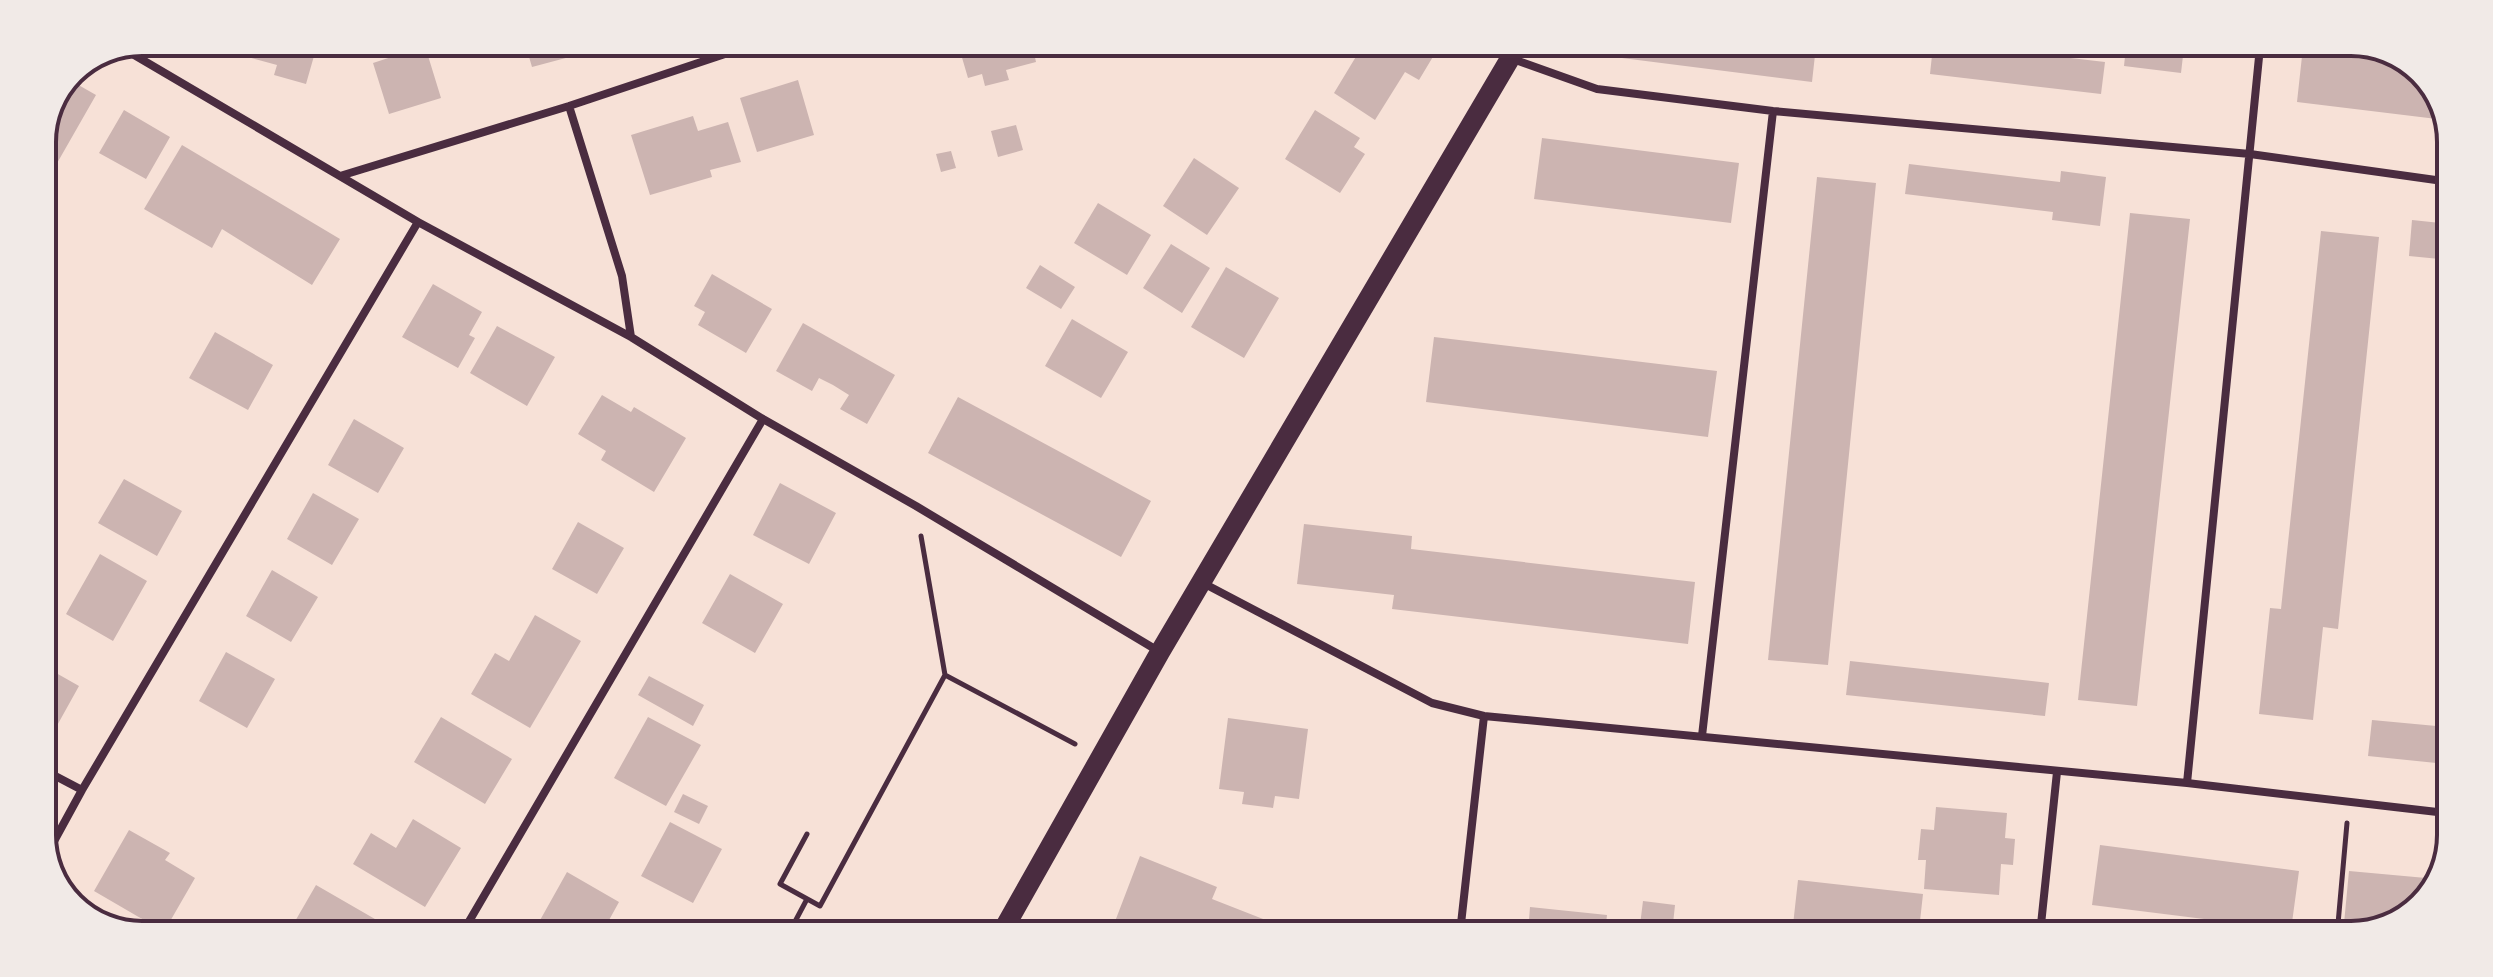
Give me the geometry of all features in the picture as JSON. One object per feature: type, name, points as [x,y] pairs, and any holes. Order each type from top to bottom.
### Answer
[{"type":"main road","points":[[1008,921],[1160,652],[1512,56]]},
{"type":"street","points":[[340,176],[569,106],[718,56]]},
{"type":"street","points":[[1523,56],[1597,89],[1773,111],[2250,154],[2437,180]]},
{"type":"street","points":[[2187,783],[2259,56]]},
{"type":"street","points":[[137,57],[418,222],[631,337],[763,419],[916,506],[1160,652]]},
{"type":"street","points":[[569,106],[622,276],[631,337]]},
{"type":"street","points":[[1702,736],[1773,111]]},
{"type":"street","points":[[56,838],[418,222]]},
{"type":"street","points":[[469,921],[763,419]]},
{"type":"street","points":[[1203,582],[1432,703],[1484,716],[2187,783],[2437,812]]},
{"type":"street","points":[[1461,921],[1484,716]]},
{"type":"street","points":[[2041,921],[2057,772]]},
{"type":"street","points":[[56,776],[82,790]]},
{"type":"path","points":[[807,834],[780,884],[820,906],[945,675],[916,506]]},
{"type":"path","points":[[945,675],[1047,730]]},
{"type":"path","points":[[2338,921],[2349,802]]},
{"type":"path","points":[[795,921],[807,899]]},
{"type":"building","points":[[244,56],[314,56],[306,84],[274,75],[277,65]]},
{"type":"building","points":[[394,56],[428,56],[441,98],[389,114],[373,63]]},
{"type":"building","points":[[529,56],[573,56],[532,67]]},
{"type":"building","points":[[962,56],[1035,56],[1036,62],[1006,70],[1009,80],[985,86],[982,74],[968,78]]},
{"type":"building","points":[[1356,56],[1433,56],[1419,80],[1405,72],[1375,120],[1334,93]]},
{"type":"building","points":[[1614,56],[1815,56],[1812,82]]},
{"type":"building","points":[[1932,56],[2054,56],[2105,62],[2101,94],[1930,74]]},
{"type":"building","points":[[2125,56],[2183,56],[2181,73],[2124,66]]},
{"type":"building","points":[[2302,56],[2362,57],[2389,65],[2408,77],[2425,99],[2433,119],[2297,102]]},
{"type":"building","points":[[798,80],[814,135],[757,152],[740,98]]},
{"type":"building","points":[[78,85],[96,95],[56,165],[58,126],[71,94]]},
{"type":"building","points":[[124,110],[170,137],[146,179],[99,153]]},
{"type":"building","points":[[1315,110],[1360,138],[1354,147],[1365,154],[1340,193],[1285,159]]},
{"type":"building","points":[[693,116],[698,131],[728,122],[741,162],[710,170],[712,177],[650,195],[631,135]]},
{"type":"building","points":[[1016,125],[1023,150],[998,157],[991,131]]},
{"type":"building","points":[[1542,138],[1739,163],[1731,223],[1534,199]]},
{"type":"building","points":[[182,145],[340,239],[312,285],[222,229],[212,248],[144,209]]},
{"type":"building","points":[[951,151],[956,168],[941,172],[936,154]]},
{"type":"building","points":[[1194,158],[1239,188],[1207,235],[1163,206]]},
{"type":"building","points":[[1909,164],[2060,182],[2061,171],[2106,177],[2100,226],[2052,220],[2053,212],[1905,194]]},
{"type":"building","points":[[1817,177],[1876,183],[1828,665],[1768,660]]},
{"type":"building","points":[[1098,203],[1151,235],[1127,275],[1074,243]]},
{"type":"building","points":[[2130,213],[2190,219],[2137,706],[2078,700]]},
{"type":"building","points":[[2412,220],[2437,223],[2437,259],[2409,256]]},
{"type":"building","points":[[2321,231],[2379,237],[2338,629],[2323,627],[2313,720],[2259,714],[2270,608],[2281,609]]},
{"type":"building","points":[[1171,244],[1210,268],[1182,313],[1143,288]]},
{"type":"building","points":[[1040,265],[1075,287],[1061,309],[1026,288]]},
{"type":"building","points":[[1226,267],[1279,298],[1244,358],[1191,327]]},
{"type":"building","points":[[712,274],[772,309],[746,353],[698,325],[705,312],[694,306]]},
{"type":"building","points":[[433,284],[482,312],[469,335],[475,338],[458,368],[402,337]]},
{"type":"building","points":[[1072,319],[1128,352],[1101,398],[1045,366]]},
{"type":"building","points":[[803,323],[895,375],[867,424],[840,409],[849,395],[833,385],[819,378],[812,391],[776,371]]},
{"type":"building","points":[[497,326],[555,357],[527,406],[470,373]]},
{"type":"building","points":[[215,332],[273,365],[248,410],[189,378]]},
{"type":"building","points":[[1434,337],[1717,371],[1708,437],[1426,402]]},
{"type":"building","points":[[602,395],[631,412],[634,407],[686,438],[654,492],[601,460],[606,451],[578,434]]},
{"type":"building","points":[[958,397],[1151,501],[1121,557],[928,453]]},
{"type":"building","points":[[354,419],[404,448],[378,493],[328,465]]},
{"type":"building","points":[[124,479],[182,511],[157,556],[98,523]]},
{"type":"building","points":[[780,483],[836,513],[809,564],[753,535]]},
{"type":"building","points":[[313,493],[359,519],[332,565],[287,539]]},
{"type":"building","points":[[578,522],[624,548],[597,594],[552,569]]},
{"type":"building","points":[[1304,524],[1412,536],[1411,549],[1695,582],[1688,644],[1392,609],[1394,595],[1297,584]]},
{"type":"building","points":[[100,554],[147,581],[113,641],[66,614]]},
{"type":"building","points":[[272,570],[318,597],[291,642],[246,616]]},
{"type":"building","points":[[730,574],[783,604],[755,653],[702,623]]},
{"type":"building","points":[[535,615],[581,641],[530,728],[471,694],[495,653],[509,661]]},
{"type":"building","points":[[226,652],[275,679],[247,728],[199,701]]},
{"type":"building","points":[[1850,661],[2049,683],[2045,716],[1846,695]]},
{"type":"building","points":[[56,673],[79,686],[56,727]]},
{"type":"building","points":[[649,676],[704,705],[693,726],[638,695]]},
{"type":"building","points":[[441,717],[512,759],[485,804],[414,762]]},
{"type":"building","points":[[648,717],[701,745],[666,806],[614,778]]},
{"type":"building","points":[[1228,718],[1308,729],[1299,799],[1275,796],[1273,808],[1242,804],[1244,792],[1219,789]]},
{"type":"building","points":[[2372,720],[2437,726],[2437,763],[2368,756]]},
{"type":"building","points":[[683,794],[708,806],[699,824],[674,812]]},
{"type":"building","points":[[1936,807],[2007,813],[2005,838],[2015,839],[2013,865],[2001,864],[1999,895],[1924,889],[1926,860],[1918,860],[1921,829],[1934,830]]},
{"type":"building","points":[[413,819],[461,848],[425,907],[353,864],[371,833],[396,848]]},
{"type":"building","points":[[670,822],[722,849],[693,903],[641,876]]},
{"type":"building","points":[[129,830],[170,853],[165,860],[195,878],[170,921],[146,921],[94,891]]},
{"type":"building","points":[[2100,845],[2299,871],[2292,921],[2219,921],[2092,905]]},
{"type":"building","points":[[1140,856],[1217,887],[1212,899],[1268,921],[1115,921]]},
{"type":"building","points":[[2349,871],[2425,878],[2412,896],[2394,909],[2362,920],[2344,921]]},
{"type":"building","points":[[567,872],[619,902],[609,921],[540,921]]},
{"type":"building","points":[[1798,880],[1923,894],[1920,921],[1793,921]]},
{"type":"building","points":[[316,885],[378,921],[295,921]]},
{"type":"building","points":[[1643,901],[1675,905],[1673,921],[1640,921]]},
{"type":"building","points":[[1530,907],[1607,915],[1606,921],[1529,921]]}]
